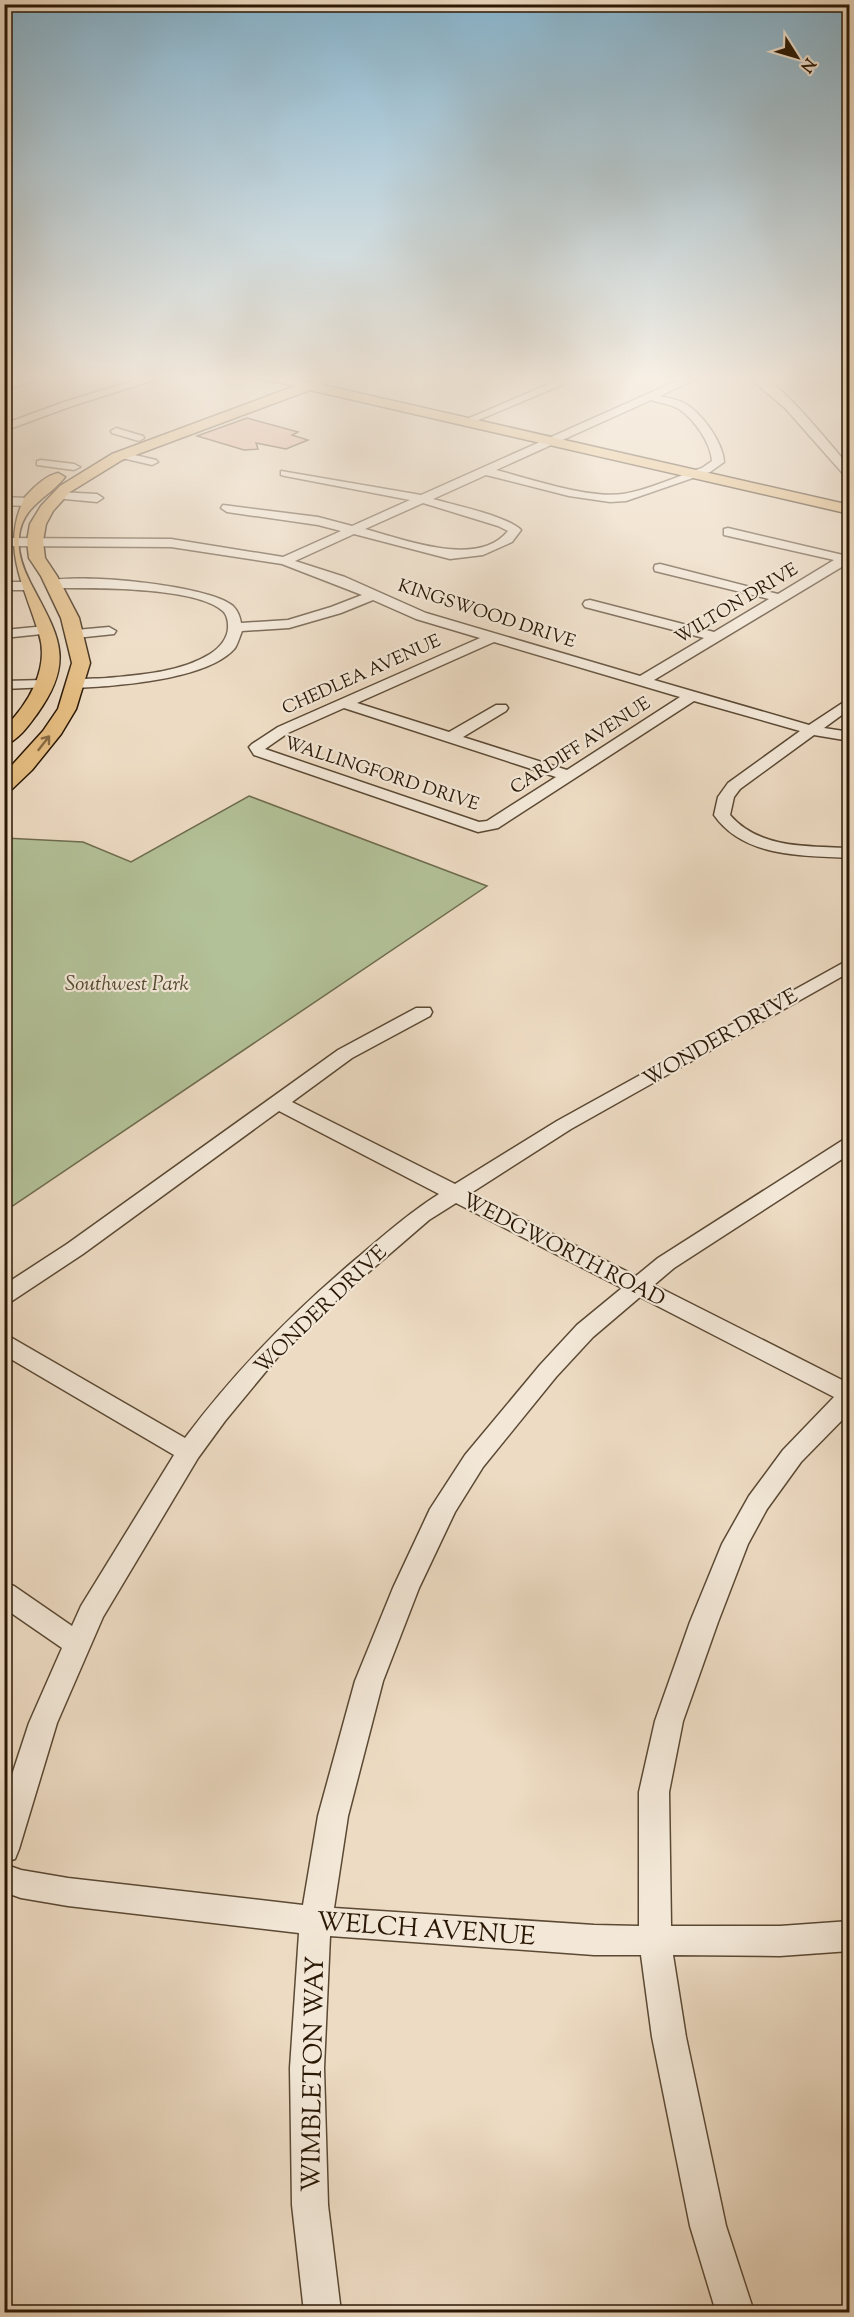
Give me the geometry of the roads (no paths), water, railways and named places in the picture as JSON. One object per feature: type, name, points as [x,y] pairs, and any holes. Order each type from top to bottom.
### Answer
[{"type":"main road","points":[[4,739],[18,725],[40,692],[51,664],[52,654],[46,630],[19,585],[7,542],[11,528],[27,502],[51,483]]},
{"type":"main road","points":[[4,786],[25,766],[51,734],[67,709],[81,663],[75,632],[53,584],[37,558],[35,541],[38,524],[46,509],[68,483]]},
{"type":"main road","points":[[730,483],[848,509]]},
{"type":"main road","points":[[19,585],[53,584]]},
{"type":"main road","points":[[19,585],[53,584]]},
{"type":"main road","points":[[46,630],[70,634],[75,632]]},
{"type":"main road","points":[[51,664],[64,677],[76,684]]},
{"type":"main road","points":[[40,692],[76,684]]},
{"type":"street","points":[[227,508],[276,513],[355,529],[450,555],[473,554],[491,548],[508,540],[515,530],[502,523],[421,500],[336,483]]},
{"type":"street","points":[[284,561],[459,483]]},
{"type":"street","points":[[534,483],[569,492],[610,498],[626,497],[668,483]]},
{"type":"street","points":[[58,496],[97,498]]},
{"type":"street","points":[[4,501],[27,502]]},
{"type":"street","points":[[728,532],[847,558]]},
{"type":"street","name":"KINGSWOOD DRIVE","points":[[7,542],[171,543],[284,561],[340,580],[421,616],[491,638],[811,730],[849,737]]},
{"type":"street","name":"WILTON DRIVE","points":[[641,682],[847,558]]},
{"type":"street","points":[[660,568],[779,598]]},
{"type":"street","points":[[53,584],[134,586],[184,594],[214,602],[228,610],[234,617],[233,641],[227,648],[191,666],[147,679],[76,684]]},
{"type":"street","points":[[234,627],[289,624],[315,617],[373,595]]},
{"type":"street","points":[[590,604],[715,637]]},
{"type":"street","points":[[4,634],[46,630]]},
{"type":"street","points":[[75,632],[109,631]]},
{"type":"street","name":"CHEDLEA AVENUE","points":[[262,754],[257,747],[283,730],[491,638]]},
{"type":"street","points":[[4,685],[40,692]]},
{"type":"street","name":"CARDIFF AVENUE","points":[[489,825],[692,696]]},
{"type":"street","points":[[849,702],[734,786],[726,797],[722,815],[736,831],[758,842],[794,849],[849,853]]},
{"type":"street","points":[[343,703],[567,776]]},
{"type":"street","points":[[450,738],[501,708]]},
{"type":"street","name":"WALLINGFORD DRIVE","points":[[262,754],[471,826],[489,825]]},
{"type":"street","name":"WONDER DRIVE","points":[[4,1849],[43,1723],[91,1614],[189,1452],[216,1415],[269,1352],[333,1291],[412,1223],[455,1193],[564,1125],[849,964]]},
{"type":"street","points":[[4,1296],[75,1249],[345,1053],[423,1012]]},
{"type":"street","name":"WEDGWORTH ROAD","points":[[278,1103],[849,1396]]},
{"type":"street","name":"WIMBLETON WAY","points":[[322,2313],[310,2205],[307,2068],[317,1921],[333,1816],[369,1681],[406,1588],[442,1509],[474,1461],[548,1371],[585,1331],[666,1263],[849,1144]]},
{"type":"street","points":[[4,1344],[189,1452]]},
{"type":"street","points":[[735,2313],[706,2215],[669,2037],[655,1940],[654,1792],[669,1721],[735,1544],[758,1503],[792,1456],[849,1396]]},
{"type":"street","points":[[4,1593],[77,1644]]},
{"type":"street","name":"WELCH AVENUE","points":[[4,1878],[21,1884],[68,1892],[317,1921],[594,1940],[780,1941],[849,1936]]},
{"type":"park label","name":"Southwest Park","points":[[127,983]]}]
